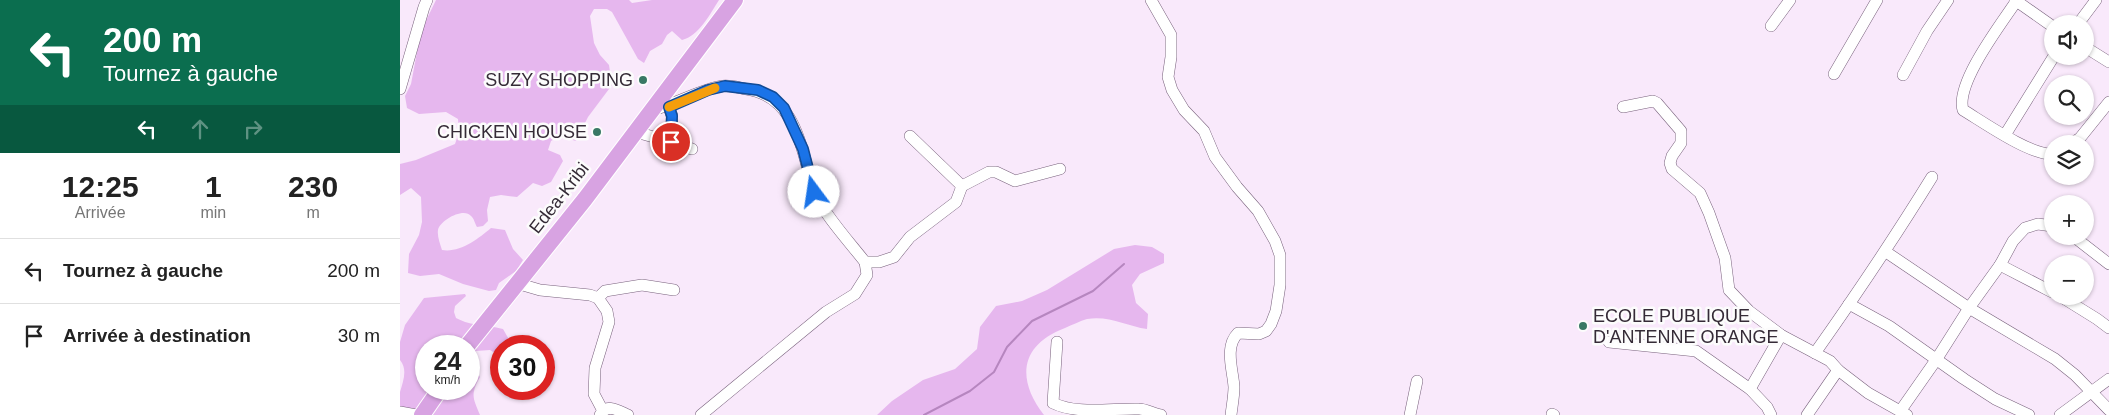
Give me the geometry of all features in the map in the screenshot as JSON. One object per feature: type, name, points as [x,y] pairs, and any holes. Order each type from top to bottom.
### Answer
[{"type":"highway","name":"Edea-Kribi","points":[[476,335],[585,199],[735,0]]},
{"type":"highway","points":[[422,415],[432,400]]},
{"type":"street","points":[[400,89],[427,0]]},
{"type":"street","points":[[1150,0],[1171,35],[1171,58],[1168,77],[1172,90],[1184,110],[1204,131],[1215,156],[1237,187],[1258,211],[1276,241],[1280,255],[1280,286],[1276,311],[1271,324],[1266,331],[1258,334],[1238,333],[1234,337],[1230,360],[1234,390],[1231,415]]},
{"type":"street","points":[[1771,26],[1790,0]]},
{"type":"street","points":[[1834,74],[1877,0]]},
{"type":"street","points":[[1903,75],[1927,31],[1948,0]]},
{"type":"street","points":[[2044,20],[2016,0],[1984,48],[1970,74],[1961,104],[1962,110],[2005,135],[2044,153]]},
{"type":"street","points":[[2085,15],[2096,0]]},
{"type":"street","points":[[2094,53],[2109,62]]},
{"type":"street","points":[[2005,135],[2048,65]]},
{"type":"street","points":[[652,110],[669,107],[708,90],[725,86],[758,90],[773,97],[784,108],[803,149],[814,192],[833,221],[865,262],[866,275]]},
{"type":"street","points":[[1623,107],[1653,101],[1657,102],[1681,131],[1681,143],[1672,156],[1670,163],[1672,169],[1700,193],[1710,213],[1725,258],[1729,290],[1749,311],[1781,335],[1830,361],[1838,370],[1868,393],[1904,412],[1969,308],[2000,265],[2012,241],[2025,228],[2038,224],[2044,225]]},
{"type":"street","points":[[2082,135],[2109,102]]},
{"type":"street","points":[[669,107],[672,116],[671,142]]},
{"type":"street","points":[[636,132],[692,149]]},
{"type":"street","points":[[910,136],[962,186]]},
{"type":"street","points":[[865,262],[879,262],[894,257],[910,237],[950,209],[956,202],[962,186],[989,172],[996,172],[1015,181],[1060,169]]},
{"type":"street","points":[[1816,353],[1874,266],[1886,252],[1932,177]]},
{"type":"street","points":[[2085,245],[2109,264]]},
{"type":"street","points":[[1886,252],[1969,308],[2055,359],[2076,375],[2109,410]]},
{"type":"street","points":[[701,415],[826,312],[855,294],[866,275],[879,262]]},
{"type":"street","points":[[2000,265],[2044,288]]},
{"type":"street","points":[[516,283],[540,290],[590,295],[598,298],[606,311],[609,322],[595,368],[594,394],[601,413],[612,408],[628,415]]},
{"type":"street","points":[[598,298],[606,291],[642,285],[674,290]]},
{"type":"street","points":[[1849,304],[1889,326],[1995,399],[2029,415]]},
{"type":"street","points":[[2074,305],[2109,328]]},
{"type":"street","points":[[1750,389],[1781,335]]},
{"type":"street","points":[[1057,342],[1053,403],[1059,406],[1088,409],[1142,409],[1161,415]]},
{"type":"street","points":[[1609,342],[1696,352],[1750,389],[1767,407],[1771,415]]},
{"type":"street","points":[[1807,415],[1838,370]]},
{"type":"street","points":[[2060,415],[2109,380]]},
{"type":"street","points":[[1410,415],[1417,381]]},
{"type":"street","points":[[400,412],[416,415]]},
{"type":"shaded area","points":[[436,0],[629,0],[632,3],[652,0],[719,0],[704,24],[694,34],[682,40],[672,31],[667,35],[662,44],[650,51],[644,63],[638,59],[612,12],[607,9],[594,9],[590,16],[594,43],[600,55],[609,65],[612,85],[588,117],[576,141],[559,136],[551,141],[548,150],[560,155],[563,161],[551,182],[542,186],[533,183],[517,197],[501,195],[490,197],[487,210],[488,221],[483,226],[477,227],[472,217],[463,213],[447,219],[438,230],[442,250],[449,250],[468,244],[491,228],[505,230],[513,249],[523,260],[516,271],[499,283],[496,290],[489,291],[463,284],[439,274],[420,276],[408,273],[409,254],[419,235],[422,222],[421,197],[411,188],[400,195],[400,164],[416,160],[455,144],[459,132],[458,119],[446,112],[419,114],[407,108],[405,96],[411,84],[421,31]]},
{"type":"shaded area","points":[[1135,245],[1152,247],[1164,254],[1164,263],[1140,274],[1132,285],[1136,303],[1148,314],[1147,329],[1102,318],[1087,319],[1050,335],[1039,344],[1031,354],[1027,364],[1026,376],[1035,402],[1044,415],[877,415],[892,401],[923,380],[955,369],[977,349],[980,327],[996,306],[1022,301],[1047,290],[1114,249]]},
{"type":"shaded area","points":[[465,294],[466,296],[455,306],[456,318],[468,323],[503,329],[506,335],[490,335],[490,350],[480,351],[480,335],[415,335],[415,400],[475,400],[480,415],[430,415],[400,409],[400,392],[404,368],[400,360],[400,342],[405,325],[424,298]]},
{"type":"waterway","points":[[924,415],[970,391],[994,372],[1007,347],[1032,321],[1093,291],[1124,264]]},
{"type":"slow traffic","points":[[669,107],[715,88]]},
{"type":"place","name":"SUZY SHOPPING","points":[[643,80]]},
{"type":"place","name":"CHICKEN HOUSE","points":[[597,132]]},
{"type":"place","name":"ECOLE PUBLIQUE D'ANTENNE ORANGE","points":[[1583,326]]},
{"type":"route","points":[[671,142],[672,116],[669,107],[716,87],[725,86],[758,90],[773,97],[784,108],[803,149],[814,192]]}]
